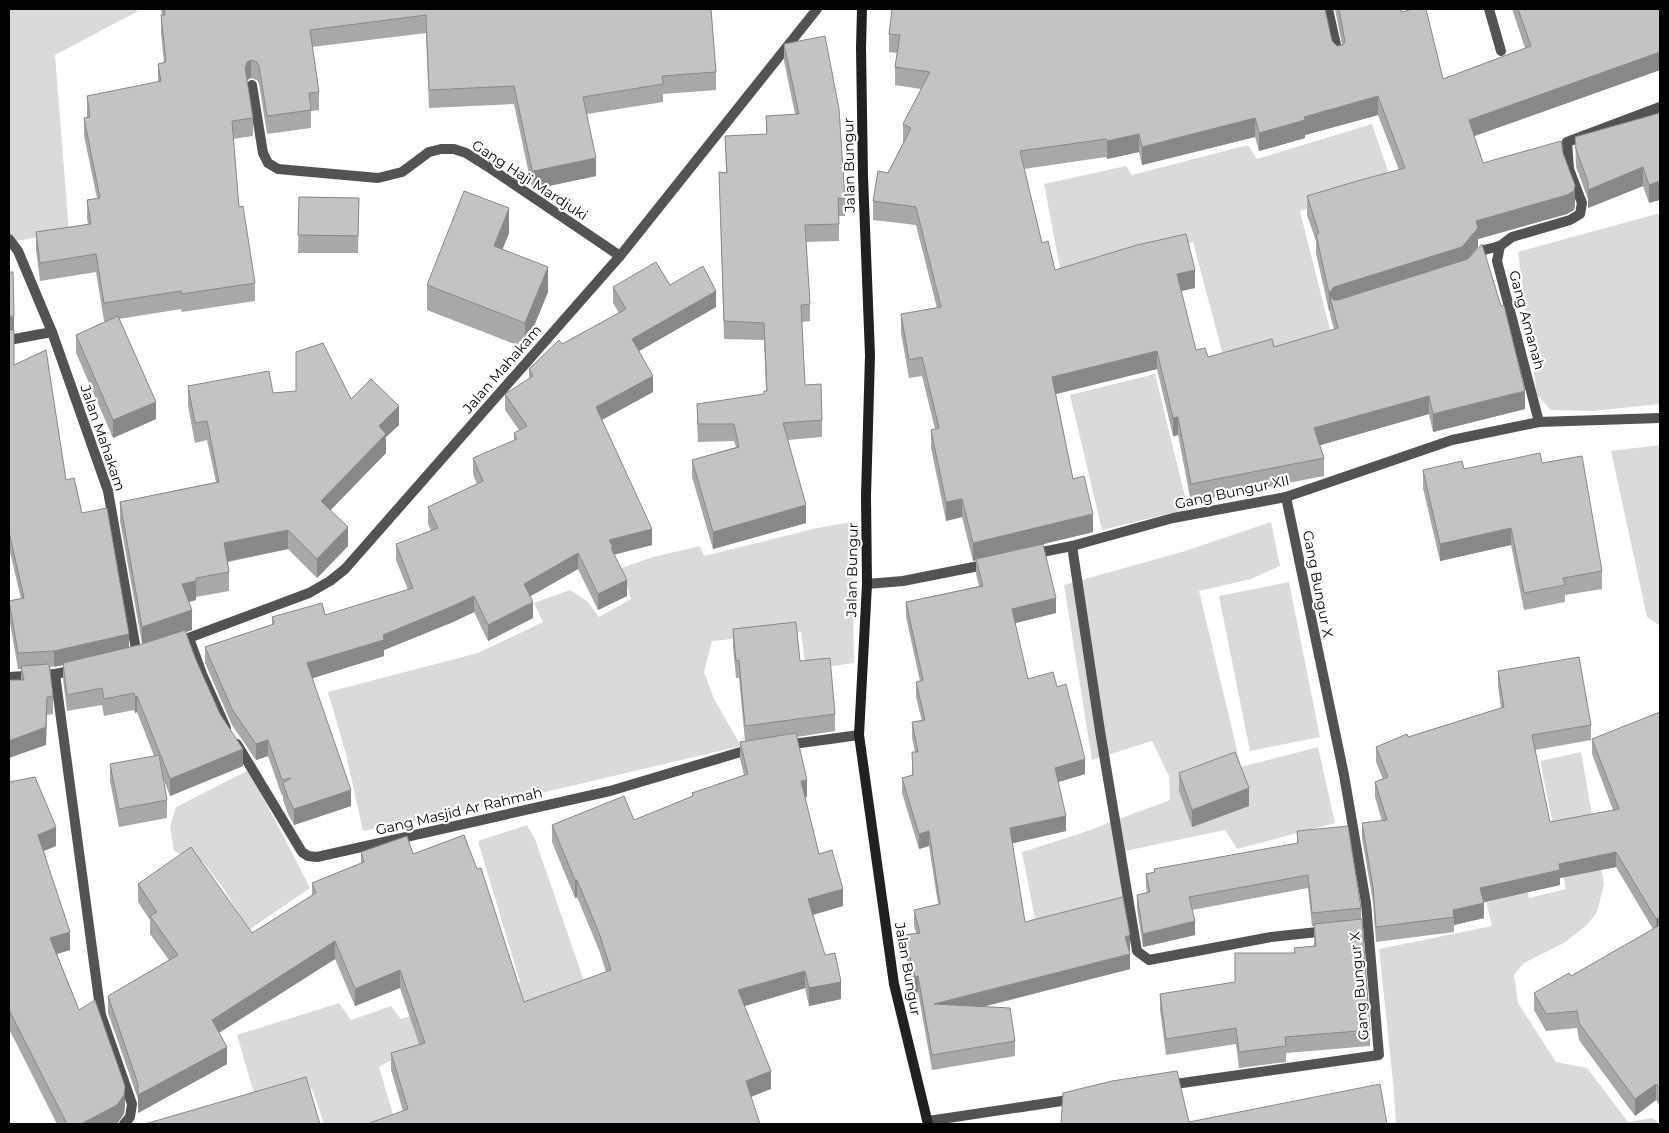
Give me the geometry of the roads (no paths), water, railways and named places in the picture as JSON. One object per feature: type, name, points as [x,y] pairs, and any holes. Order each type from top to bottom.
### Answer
[{"type":"street","name":"Jalan Mahakam","points":[[163,647],[310,593],[345,569],[620,256],[817,9]]},
{"type":"street","name":"Jalan Bungur","points":[[862,9],[863,167],[870,355],[866,496],[867,584],[859,735],[894,984],[928,1122]]},
{"type":"street","points":[[1328,9],[1339,58]]},
{"type":"street","points":[[1489,9],[1501,51]]},
{"type":"street","name":"Gang Haji Mardjuki","points":[[252,85],[263,153],[268,163],[278,169],[378,178],[402,172],[429,152],[441,149],[454,149],[466,153],[490,168],[620,256]]},
{"type":"street","points":[[1472,264],[1484,250],[1500,246],[1512,237],[1570,220],[1580,214],[1582,203],[1569,168],[1567,142],[1660,107]]},
{"type":"street","name":"Jalan Mahakam","points":[[9,239],[18,251],[52,332],[108,491],[137,655]]},
{"type":"street","name":"Gang Amanah","points":[[1500,246],[1497,261],[1539,422]]},
{"type":"street","points":[[9,340],[52,332]]},
{"type":"street","name":"Gang Bungur XII","points":[[1025,556],[1072,546],[1173,518],[1286,497],[1452,440],[1539,422],[1660,418]]},
{"type":"street","name":"Gang Bungur X","points":[[1157,1087],[1379,1055],[1363,928],[1366,903],[1344,775],[1286,497]]},
{"type":"street","points":[[1072,546],[1137,951],[1148,960],[1271,936],[1339,930]]},
{"type":"street","points":[[867,584],[902,581],[997,562]]},
{"type":"street","name":"Gang Masjid Ar Rahmah","points":[[189,638],[202,674],[226,728],[251,765],[302,852],[308,856],[317,857],[610,791],[744,751],[859,735]]},
{"type":"street","points":[[9,677],[55,674],[83,668]]},
{"type":"street","points":[[55,674],[101,1015],[132,1104],[130,1117],[124,1124]]},
{"type":"street","points":[[928,1122],[1090,1097]]}]
